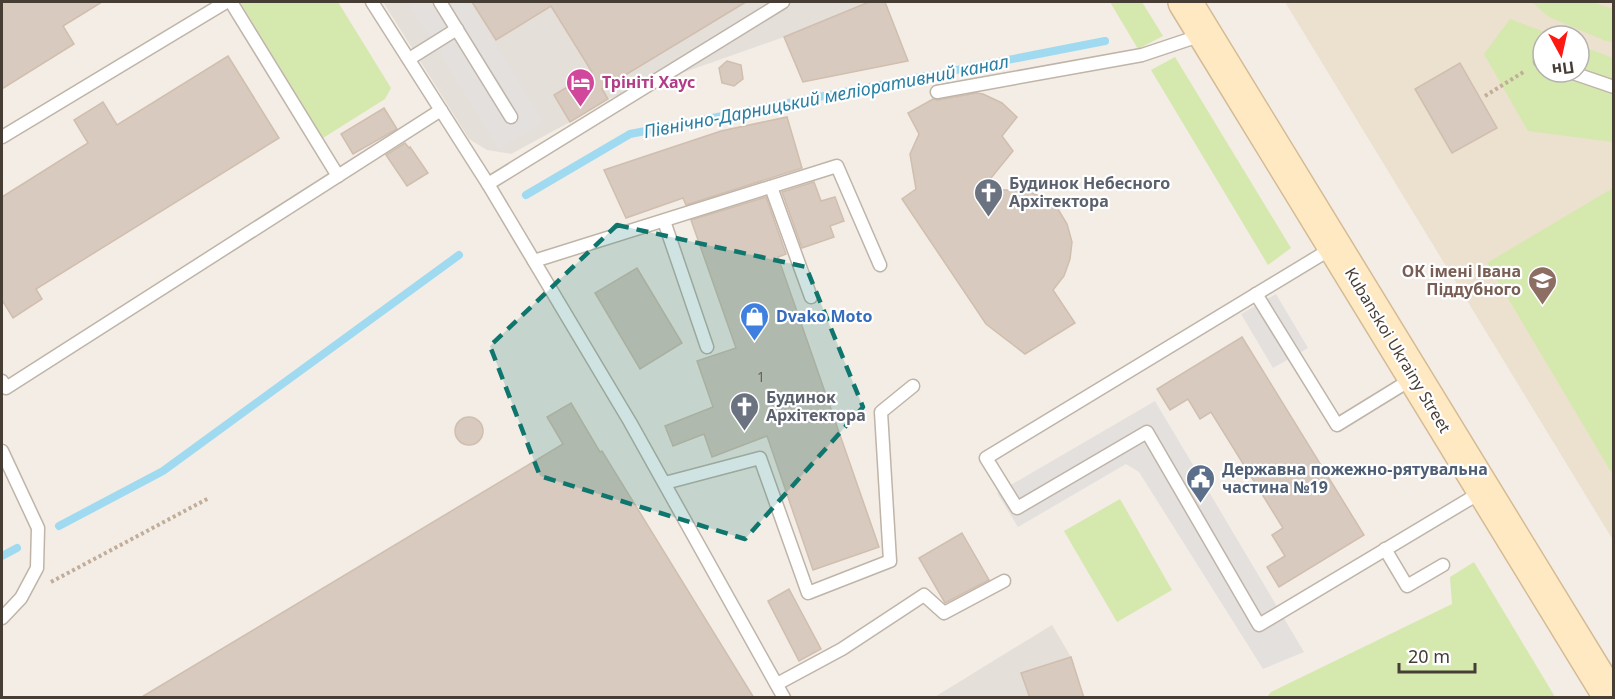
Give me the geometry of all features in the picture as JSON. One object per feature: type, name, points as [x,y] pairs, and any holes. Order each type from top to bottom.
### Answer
[{"type":"street","name":"Kubanskoi Ukrainy Street","points":[[1185,2],[1611,698]]},
{"type":"lane","points":[[2,136],[226,2]]},
{"type":"lane","points":[[231,2],[338,176]]},
{"type":"lane","points":[[372,2],[488,184],[630,422],[784,698]]},
{"type":"lane","points":[[440,2],[511,117]]},
{"type":"lane","points":[[488,184],[783,2]]},
{"type":"lane","points":[[409,59],[457,29]]},
{"type":"lane","points":[[937,92],[1142,55],[1204,34]]},
{"type":"lane","points":[[1591,79],[1614,87]]},
{"type":"lane","points":[[3,387],[441,110]]},
{"type":"lane","points":[[534,261],[837,166],[880,265]]},
{"type":"lane","points":[[771,187],[811,297]]},
{"type":"lane","points":[[664,221],[707,347]]},
{"type":"lane","points":[[1335,246],[986,458],[1017,508],[1147,432],[1259,625],[1484,490]]},
{"type":"lane","points":[[1256,294],[1337,425],[1415,377]]},
{"type":"lane","points":[[665,483],[760,458],[808,593],[890,561],[881,412],[913,386]]},
{"type":"lane","points":[[2,451],[38,528],[37,568],[21,598],[2,618]]},
{"type":"lane","points":[[1385,549],[1407,586],[1443,565]]},
{"type":"lane","points":[[777,684],[842,649],[924,595],[944,613],[1004,581]]},
{"type":"path","points":[[1485,96],[1531,68]]},
{"type":"path","points":[[21,598],[209,498]]},
{"type":"highlighted area","points":[[617,225],[806,267],[863,407],[745,539],[540,476],[490,346]]},
{"type":"shaded area","points":[[383,2],[869,2],[784,37],[608,99],[511,154],[487,150],[469,139]]},
{"type":"shaded area","points":[[408,2],[470,2],[543,122],[499,149]]},
{"type":"shaded area","name":"ОК імені Івана Піддубного","points":[[1285,2],[1613,2],[1613,540]]},
{"type":"shaded area","points":[[1276,294],[1308,348],[1273,368],[1241,314]]},
{"type":"shaded area","points":[[1155,401],[1304,652],[1263,669],[1139,472],[1126,464],[1018,527],[997,493]]},
{"type":"shaded area","points":[[1052,625],[1071,657],[1084,697],[933,698]]},
{"type":"green space","points":[[240,2],[338,2],[391,88],[385,99],[323,138]]},
{"type":"green space","points":[[1110,2],[1142,2],[1163,36],[1138,49]]},
{"type":"green space","points":[[1532,2],[1592,2],[1613,9],[1613,42],[1591,35],[1591,24],[1566,24],[1549,17]]},
{"type":"green space","points":[[1510,19],[1531,27],[1531,84],[1591,84],[1591,50],[1613,58],[1613,142],[1528,131],[1484,54]]},
{"type":"green space","points":[[1175,57],[1291,248],[1268,265],[1151,70]]},
{"type":"green space","points":[[1613,188],[1613,475],[1487,263]]},
{"type":"green space","points":[[1120,499],[1172,590],[1117,622],[1064,531]]},
{"type":"green space","points":[[1474,562],[1555,697],[1267,697],[1271,692],[1452,604],[1450,577]]},
{"type":"building","points":[[2,2],[102,2],[63,26],[74,44],[2,89]]},
{"type":"building","points":[[472,2],[746,2],[602,89],[608,99],[570,122],[554,95],[592,72],[551,6],[496,40]]},
{"type":"building","points":[[869,2],[885,2],[908,61],[803,82],[784,37]]},
{"type":"building","points":[[228,56],[279,138],[36,289],[42,299],[13,318],[2,300],[2,197],[88,143],[74,120],[103,102],[117,125]]},
{"type":"building","points":[[727,61],[741,65],[743,79],[734,86],[722,83],[719,68]]},
{"type":"building","points":[[1460,63],[1497,128],[1452,153],[1415,89]]},
{"type":"building","name":"Будинок Небесного Архітектора","points":[[977,93],[1002,103],[1017,117],[1002,136],[1013,151],[982,189],[1027,191],[1044,198],[1058,209],[1067,224],[1072,242],[1070,259],[1064,276],[1053,290],[1075,323],[1025,354],[986,324],[902,199],[916,189],[910,154],[919,134],[908,113],[933,99]]},
{"type":"building","points":[[384,108],[397,129],[353,154],[341,134]]},
{"type":"building","points":[[787,117],[802,168],[686,205],[683,198],[626,218],[604,170],[721,131]]},
{"type":"building","points":[[405,143],[428,173],[407,186],[386,155]]},
{"type":"building","points":[[814,182],[821,201],[835,197],[844,221],[830,226],[834,237],[802,248],[782,192]]},
{"type":"building","points":[[766,197],[786,254],[778,257],[879,547],[813,570],[767,436],[712,457],[704,434],[673,446],[665,426],[713,407],[697,361],[736,348],[691,220]]},
{"type":"building","points":[[637,268],[682,343],[640,369],[595,293]]},
{"type":"building","points":[[1242,337],[1364,535],[1279,587],[1267,567],[1285,556],[1272,535],[1283,528],[1211,412],[1200,419],[1188,399],[1170,410],[1157,389]]},
{"type":"building","points":[[571,403],[754,698],[140,698],[563,444],[547,417]]},
{"type":"building","points":[[469,417],[479,421],[483,431],[479,441],[469,445],[459,441],[455,431],[459,421]]},
{"type":"building","points":[[962,533],[989,580],[945,603],[919,558]]},
{"type":"building","points":[[789,589],[821,649],[799,661],[768,601]]},
{"type":"building","points":[[1071,657],[1084,698],[1030,698],[1021,673]]},
{"type":"waterway","name":"Північно-Дарницький меліоративний канал","points":[[526,195],[630,134],[1105,41]]},
{"type":"waterway","name":"Північно-Дарницький меліоративний канал","points":[[59,526],[163,471],[459,255]]},
{"type":"waterway","name":"Північно-Дарницький меліоративний канал","points":[[2,556],[17,548]]},
{"type":"place","name":"Трініті Хаус","points":[[581,108]]},
{"type":"place","name":"Будинок Небесного Архітектора","points":[[988,218]]},
{"type":"place","name":"ОК імені Івана Піддубного","points":[[1542,306]]},
{"type":"place","name":"Dvako Moto","points":[[755,342]]},
{"type":"place","name":"Будинок Архітектора","points":[[745,432]]},
{"type":"place","name":"Державна пожежно-рятувальна частина №19","points":[[1201,504]]}]
